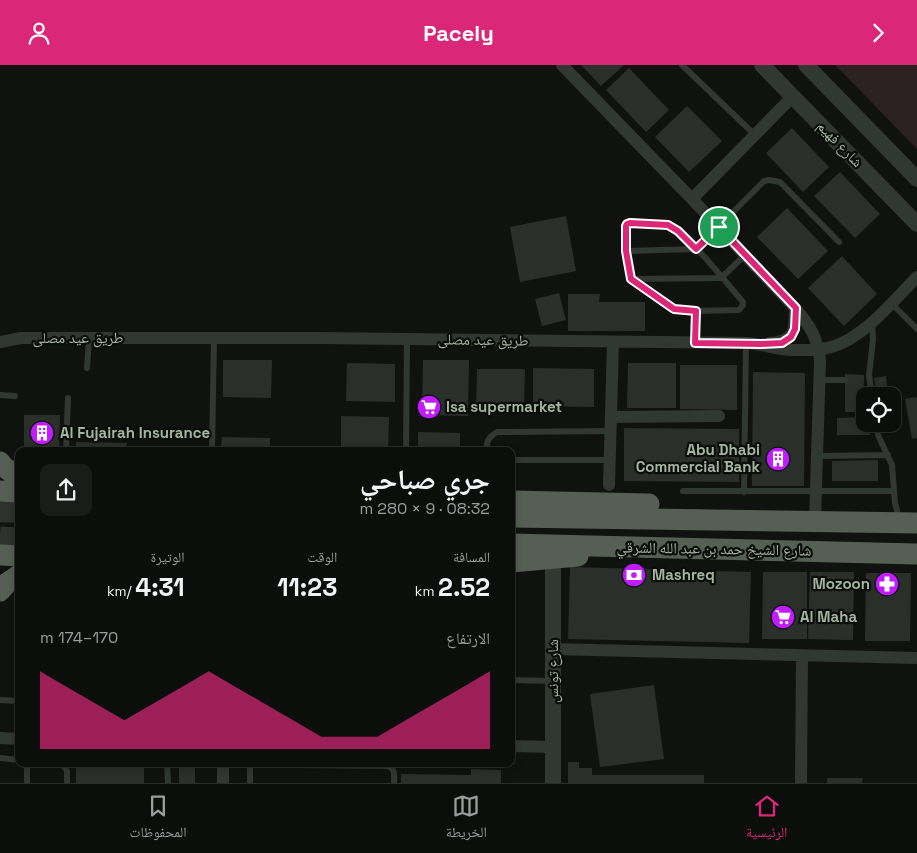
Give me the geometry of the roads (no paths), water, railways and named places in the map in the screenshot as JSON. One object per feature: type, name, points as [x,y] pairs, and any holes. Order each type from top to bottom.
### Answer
[{"type":"highway","points":[[0,462],[15,475]]},
{"type":"highway","points":[[0,491],[15,492]]},
{"type":"highway","points":[[515,501],[711,506],[740,511],[762,520]]},
{"type":"highway","name":"شارع الشيخ حمد بن عبد الله الشرقي","points":[[515,517],[908,523]]},
{"type":"highway","name":"شارع الشيخ حمد بن عبد الله الشرقي","points":[[515,544],[917,554]]},
{"type":"highway","points":[[515,562],[554,559],[645,547]]},
{"type":"highway","points":[[0,555],[15,556]]},
{"type":"highway","points":[[0,591],[15,578]]},
{"type":"street","points":[[562,65],[796,308],[810,327],[818,349],[819,380],[815,521]]},
{"type":"street","name":"شارع فهيم","points":[[762,65],[917,224]]},
{"type":"street","name":"شارع فهيم","points":[[806,65],[917,179]]},
{"type":"street","points":[[692,199],[793,96]]},
{"type":"street","name":"طريق عيد مصلى","points":[[0,333],[22,338],[89,339],[407,339],[746,343],[782,349],[818,349],[830,348],[843,343],[872,322],[917,277]]},
{"type":"street","points":[[761,344],[782,343],[791,337],[795,329],[796,308]]},
{"type":"street","name":"طريق عيد مصلى","points":[[0,342],[22,338]]},
{"type":"street","points":[[609,485],[613,342]]},
{"type":"street","points":[[611,417],[720,416]]},
{"type":"street","name":"شارع تونس","points":[[553,783],[554,559]]},
{"type":"street","points":[[554,649],[917,658]]},
{"type":"street","points":[[801,783],[802,655]]},
{"type":"street","points":[[0,739],[15,739]]},
{"type":"street","points":[[515,746],[553,747]]},
{"type":"street","points":[[223,767],[223,783]]},
{"type":"lane","points":[[682,65],[755,135]]},
{"type":"lane","points":[[626,251],[696,249],[764,181],[774,180],[780,182],[838,242]]},
{"type":"lane","points":[[627,224],[668,225],[678,231],[696,249],[744,305],[742,308],[696,311],[674,309],[631,279],[626,251],[627,224]]},
{"type":"lane","points":[[631,279],[721,278],[745,255]]},
{"type":"lane","points":[[891,303],[917,329]]},
{"type":"lane","points":[[695,343],[696,311]]},
{"type":"lane","points":[[869,387],[866,380],[873,340],[872,322]]},
{"type":"lane","points":[[212,447],[214,338]]},
{"type":"lane","points":[[87,368],[89,339]]},
{"type":"lane","points":[[406,447],[407,339]]},
{"type":"lane","points":[[744,491],[746,343]]},
{"type":"lane","points":[[819,380],[845,380]]},
{"type":"lane","points":[[0,395],[15,396]]},
{"type":"lane","points":[[66,447],[68,398]]},
{"type":"lane","points":[[488,447],[487,442],[490,436],[496,432],[610,431]]},
{"type":"lane","points":[[877,432],[892,465],[895,503],[908,523]]},
{"type":"lane","points":[[817,455],[888,455]]},
{"type":"lane","points":[[515,460],[610,460]]},
{"type":"lane","points":[[683,491],[894,491]]},
{"type":"lane","points":[[515,680],[554,681]]},
{"type":"lane","points":[[0,700],[15,701]]},
{"type":"lane","points":[[0,758],[15,760]]},
{"type":"lane","points":[[27,767],[27,783]]},
{"type":"lane","points":[[64,767],[67,771],[67,783]]},
{"type":"lane","points":[[167,767],[168,783]]},
{"type":"lane","points":[[250,767],[250,783]]},
{"type":"lane","points":[[392,767],[394,783]]},
{"type":"tunnel","points":[[0,512],[15,512]]},
{"type":"tunnel","points":[[0,537],[15,538]]},
{"type":"place","name":"Isa supermarket","points":[[429,407]]},
{"type":"place","name":"Al Fujairah Insurance","points":[[42,433]]},
{"type":"place","name":"Abu Dhabi Commercial Bank","points":[[778,459]]},
{"type":"place","name":"Mashreq","points":[[634,575]]},
{"type":"place","name":"Mozoon","points":[[887,584]]},
{"type":"place","name":"Al Maha","points":[[783,617]]}]
